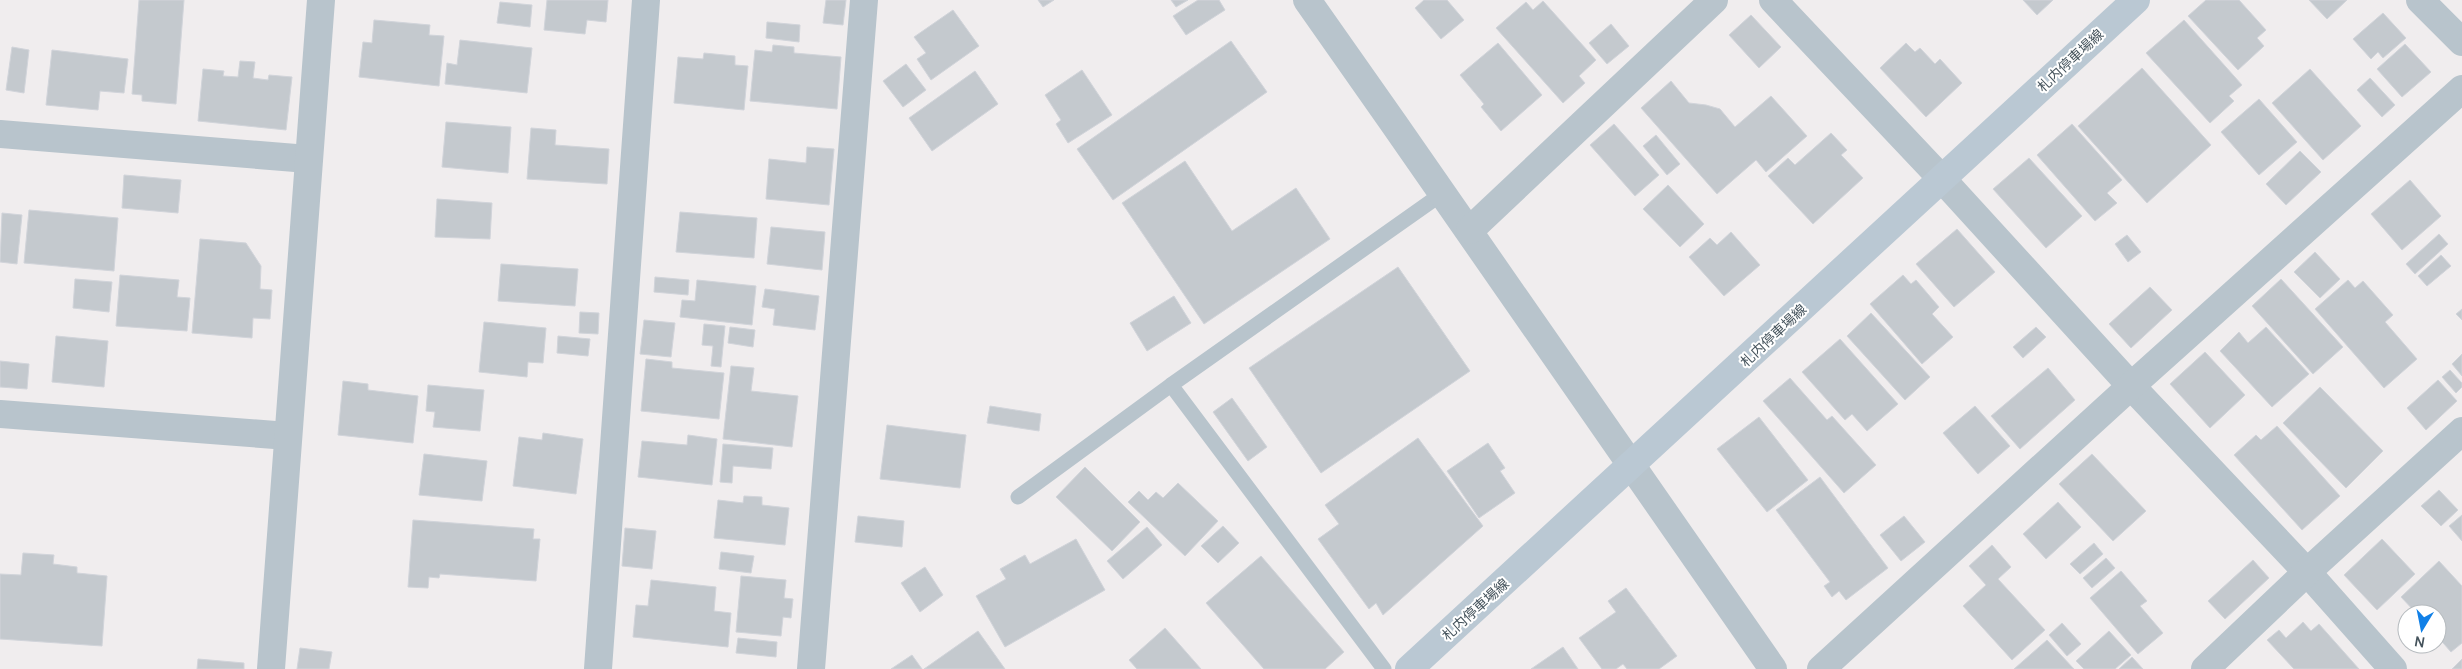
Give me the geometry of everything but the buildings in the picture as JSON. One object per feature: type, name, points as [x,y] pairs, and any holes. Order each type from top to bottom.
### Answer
[{"type":"main road","name":"札内停車場線","points":[[1409,669],[2136,0]]},
{"type":"street","points":[[271,669],[321,0]]},
{"type":"street","points":[[598,669],[646,0]]},
{"type":"street","points":[[811,669],[864,0]]},
{"type":"street","points":[[1307,0],[1470,230],[1630,466],[1773,669]]},
{"type":"street","points":[[1470,230],[1714,0]]},
{"type":"street","points":[[1773,0],[1942,179],[2131,386],[2306,572],[2393,669]]},
{"type":"street","points":[[2420,0],[2462,42]]},
{"type":"street","points":[[1822,669],[2131,386],[2462,89]]},
{"type":"street","points":[[0,134],[308,159]]},
{"type":"street","points":[[0,414],[288,436]]},
{"type":"street","points":[[2205,669],[2306,572],[2462,431]]},
{"type":"lane","points":[[1018,497],[1172,385],[1443,193]]},
{"type":"lane","points":[[1172,385],[1384,669]]}]
